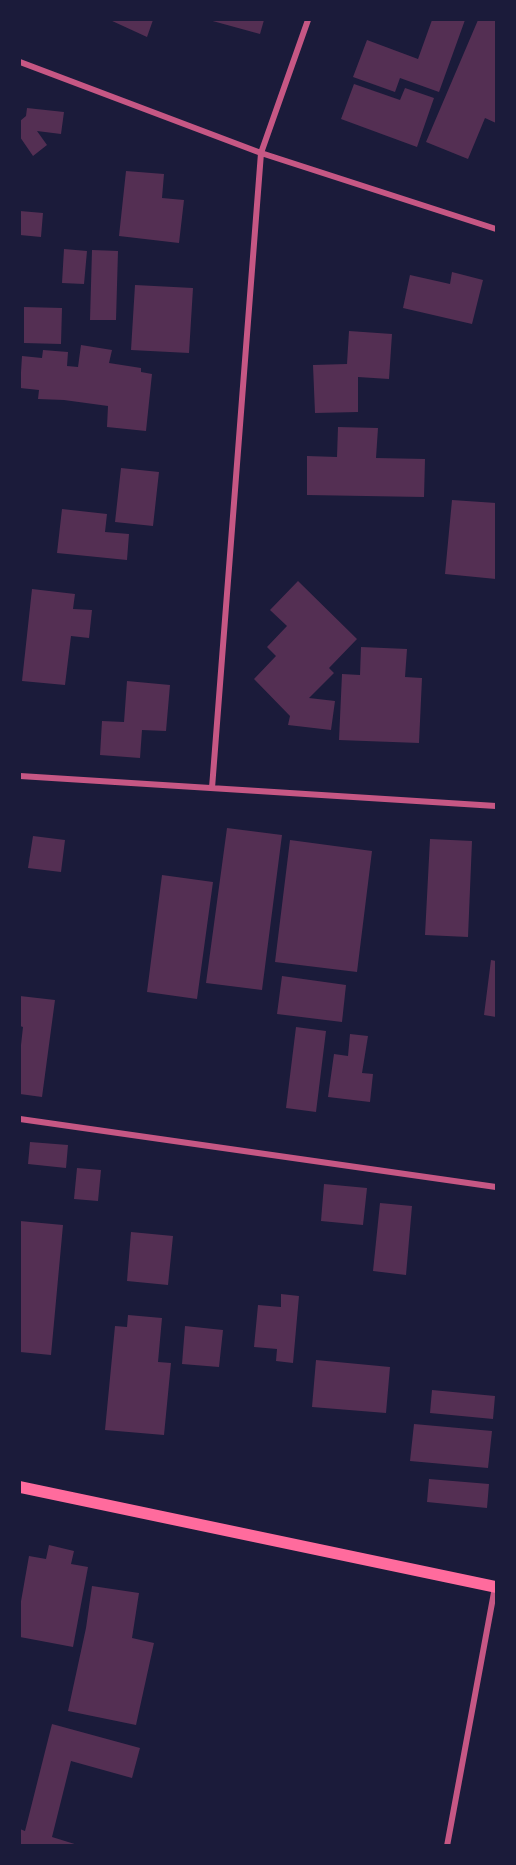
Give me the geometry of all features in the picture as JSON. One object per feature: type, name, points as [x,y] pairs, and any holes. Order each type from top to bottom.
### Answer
[{"type":"main road","points":[[20,1487],[496,1587]]},
{"type":"street","points":[[212,788],[261,153],[308,20]]},
{"type":"street","points":[[20,62],[261,153],[496,230]]},
{"type":"street","points":[[20,776],[496,806]]},
{"type":"street","points":[[20,1119],[496,1187]]},
{"type":"street","points":[[447,1845],[496,1587]]},
{"type":"building","points":[[110,20],[153,20],[147,37]]},
{"type":"building","points":[[209,20],[264,20],[260,34]]},
{"type":"building","points":[[432,20],[465,20],[439,92],[400,78],[395,92],[353,77],[367,40],[418,59]]},
{"type":"building","points":[[478,20],[496,20],[496,123],[485,118],[468,159],[426,142]]},
{"type":"building","points":[[354,84],[400,100],[405,88],[434,98],[417,147],[341,119]]},
{"type":"building","points":[[27,108],[64,112],[61,134],[37,131],[47,145],[33,156],[20,137],[20,121],[26,116]]},
{"type":"building","points":[[126,171],[164,174],[162,198],[184,200],[179,243],[119,236]]},
{"type":"building","points":[[20,211],[43,213],[41,237],[20,235]]},
{"type":"building","points":[[64,249],[87,251],[84,284],[62,283]]},
{"type":"building","points":[[92,250],[118,251],[116,320],[90,320]]},
{"type":"building","points":[[452,272],[483,280],[472,324],[403,308],[410,275],[450,284]]},
{"type":"building","points":[[135,285],[193,288],[189,353],[131,350]]},
{"type":"building","points":[[24,307],[62,308],[61,344],[24,343]]},
{"type":"building","points":[[349,331],[392,334],[389,379],[358,377],[358,412],[315,413],[313,365],[347,364]]},
{"type":"building","points":[[81,345],[112,350],[109,363],[141,368],[141,372],[152,374],[146,431],[107,427],[108,406],[38,399],[39,390],[20,388],[22,356],[42,358],[43,350],[68,352],[67,366],[78,367]]},
{"type":"building","points":[[338,427],[378,428],[376,458],[425,459],[424,497],[307,495],[307,456],[337,457]]},
{"type":"building","points":[[121,468],[159,472],[153,526],[115,522]]},
{"type":"building","points":[[452,500],[496,503],[496,579],[445,574]]},
{"type":"building","points":[[62,509],[107,514],[105,532],[129,534],[127,560],[57,553]]},
{"type":"building","points":[[298,581],[357,639],[329,668],[334,673],[309,698],[335,701],[331,730],[288,725],[290,716],[254,679],[276,656],[267,647],[287,626],[270,610]]},
{"type":"building","points":[[32,589],[75,594],[73,609],[92,610],[89,638],[71,636],[65,685],[22,681]]},
{"type":"building","points":[[361,647],[407,649],[405,677],[422,678],[419,743],[339,740],[342,674],[360,675]]},
{"type":"building","points":[[127,681],[170,685],[166,731],[142,730],[140,758],[100,755],[102,721],[124,722]]},
{"type":"building","points":[[227,828],[282,835],[262,990],[206,983]]},
{"type":"building","points":[[33,836],[65,840],[61,872],[28,868]]},
{"type":"building","points":[[430,839],[472,841],[468,937],[425,935]]},
{"type":"building","points":[[290,840],[372,851],[357,972],[275,962]]},
{"type":"building","points":[[162,875],[213,882],[197,999],[147,992]]},
{"type":"building","points":[[491,960],[496,961],[496,1017],[484,1015]]},
{"type":"building","points":[[282,976],[346,985],[342,1022],[277,1014]]},
{"type":"building","points":[[20,996],[55,1000],[42,1097],[20,1094],[23,1027],[20,1026]]},
{"type":"building","points":[[296,1027],[326,1031],[316,1112],[286,1108]]},
{"type":"building","points":[[350,1034],[368,1036],[362,1073],[373,1074],[370,1102],[328,1097],[334,1054],[348,1056]]},
{"type":"building","points":[[30,1142],[68,1145],[66,1168],[28,1164]]},
{"type":"building","points":[[77,1168],[101,1170],[98,1201],[74,1199]]},
{"type":"building","points":[[324,1184],[367,1188],[363,1225],[321,1221]]},
{"type":"building","points":[[380,1203],[412,1206],[406,1275],[373,1271]]},
{"type":"building","points":[[20,1221],[63,1225],[51,1355],[20,1352]]},
{"type":"building","points":[[131,1232],[173,1236],[168,1285],[127,1281]]},
{"type":"building","points":[[281,1294],[299,1296],[293,1363],[276,1361],[277,1349],[254,1347],[258,1305],[281,1307]]},
{"type":"building","points":[[128,1315],[162,1318],[158,1362],[171,1363],[164,1435],[105,1430],[115,1326],[127,1327]]},
{"type":"building","points":[[185,1326],[223,1330],[219,1367],[182,1364]]},
{"type":"building","points":[[316,1360],[390,1367],[386,1413],[312,1407]]},
{"type":"building","points":[[432,1390],[495,1396],[493,1419],[430,1413]]},
{"type":"building","points":[[414,1424],[492,1431],[488,1468],[410,1461]]},
{"type":"building","points":[[429,1479],[489,1484],[487,1508],[427,1502]]},
{"type":"building","points":[[49,1545],[74,1551],[71,1564],[88,1567],[73,1647],[20,1637],[20,1607],[29,1556],[46,1559]]},
{"type":"building","points":[[92,1586],[139,1593],[132,1638],[154,1643],[136,1725],[68,1711],[86,1628]]},
{"type":"building","points":[[52,1724],[140,1748],[132,1778],[71,1761],[52,1837],[81,1846],[20,1846],[20,1829],[25,1831]]}]
